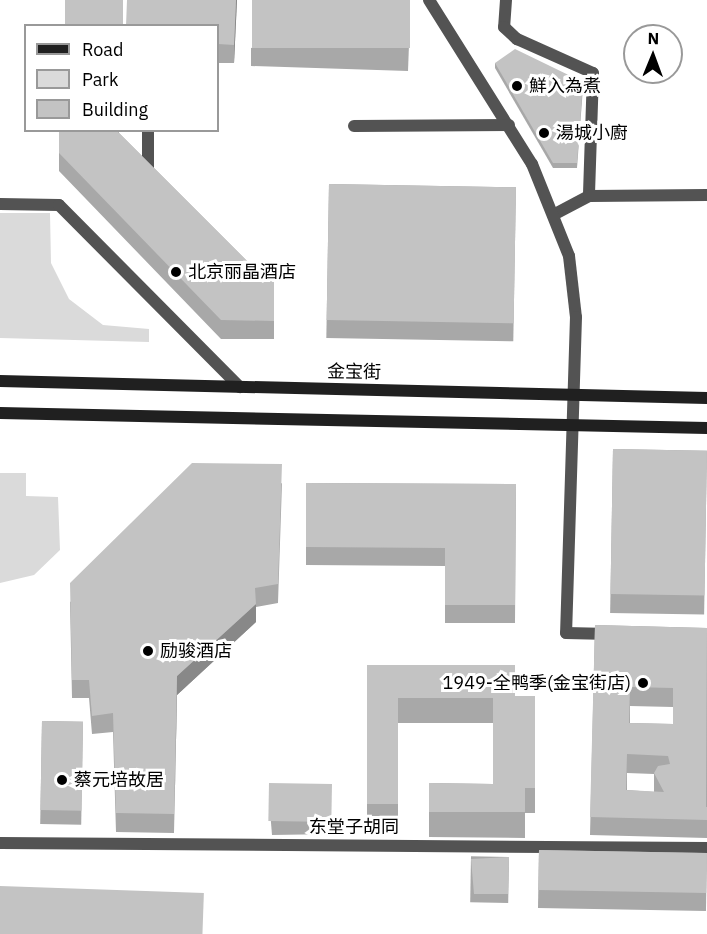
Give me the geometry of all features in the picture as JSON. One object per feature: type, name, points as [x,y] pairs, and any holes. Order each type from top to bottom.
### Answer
[{"type":"main road","name":"金宝街","points":[[0,381],[707,398]]},
{"type":"main road","points":[[0,413],[707,428]]},
{"type":"street","points":[[429,0],[508,125],[553,215],[574,285],[574,395],[566,633],[625,634]]},
{"type":"street","points":[[506,0],[504,27],[517,39],[593,73],[589,196]]},
{"type":"street","points":[[354,126],[508,125]]},
{"type":"street","points":[[148,132],[148,169]]},
{"type":"street","points":[[553,215],[589,196],[707,195]]},
{"type":"street","points":[[0,204],[59,205],[240,387]]},
{"type":"street","name":"东堂子胡同","points":[[0,843],[707,848]]},
{"type":"green space","points":[[0,213],[50,213],[51,263],[69,299],[103,325],[149,329],[149,342],[0,338]]},
{"type":"green space","points":[[0,473],[26,473],[26,496],[58,497],[60,550],[34,575],[0,583]]},
{"type":"building","points":[[65,0],[123,0],[123,24],[65,24]]},
{"type":"building","points":[[127,0],[236,0],[234,45],[219,44],[219,24],[126,24]]},
{"type":"building","points":[[252,0],[410,0],[410,48],[252,48]]},
{"type":"building","points":[[515,49],[583,82],[577,163],[553,163],[495,63]]},
{"type":"building","points":[[59,132],[118,132],[248,262],[274,262],[274,321],[221,320],[59,153]]},
{"type":"building","points":[[329,184],[516,187],[514,323],[327,320]]},
{"type":"building","points":[[613,449],[707,451],[704,596],[610,594]]},
{"type":"building","name":"励骏酒店","points":[[192,463],[282,464],[278,584],[255,588],[256,604],[177,676],[174,814],[116,813],[113,713],[92,716],[89,680],[72,680],[70,583]]},
{"type":"building","points":[[306,483],[516,484],[515,605],[445,605],[445,548],[306,547]]},
{"type":"building","points":[[595,625],[707,628],[707,820],[590,817]],"holes":[[[630,687],[673,688],[673,724],[629,723]],[[627,754],[668,756],[670,764],[658,766],[654,773],[664,792],[626,790]]]},
{"type":"building","points":[[367,665],[515,665],[515,696],[535,696],[535,788],[525,788],[525,812],[429,812],[429,783],[493,784],[493,698],[398,698],[398,804],[367,804]]},
{"type":"building","name":"蔡元培故居","points":[[42,721],[83,722],[81,811],[40,810]]},
{"type":"building","points":[[269,783],[332,784],[331,822],[268,821]]},
{"type":"building","points":[[539,850],[707,853],[706,893],[538,890]]},
{"type":"building","points":[[509,857],[508,894],[474,894],[471,859]]},
{"type":"building","points":[[0,886],[204,893],[202,934],[0,934]]},
{"type":"place","name":"鮮入為煮","points":[[517,86]]},
{"type":"place","name":"湯城小廚","points":[[544,133]]},
{"type":"place","name":"北京丽晶酒店","points":[[176,272]]},
{"type":"place","name":"励骏酒店","points":[[148,651]]},
{"type":"place","name":"1949-全鸭季(金宝街店)","points":[[643,683]]},
{"type":"place","name":"蔡元培故居","points":[[62,780]]}]
